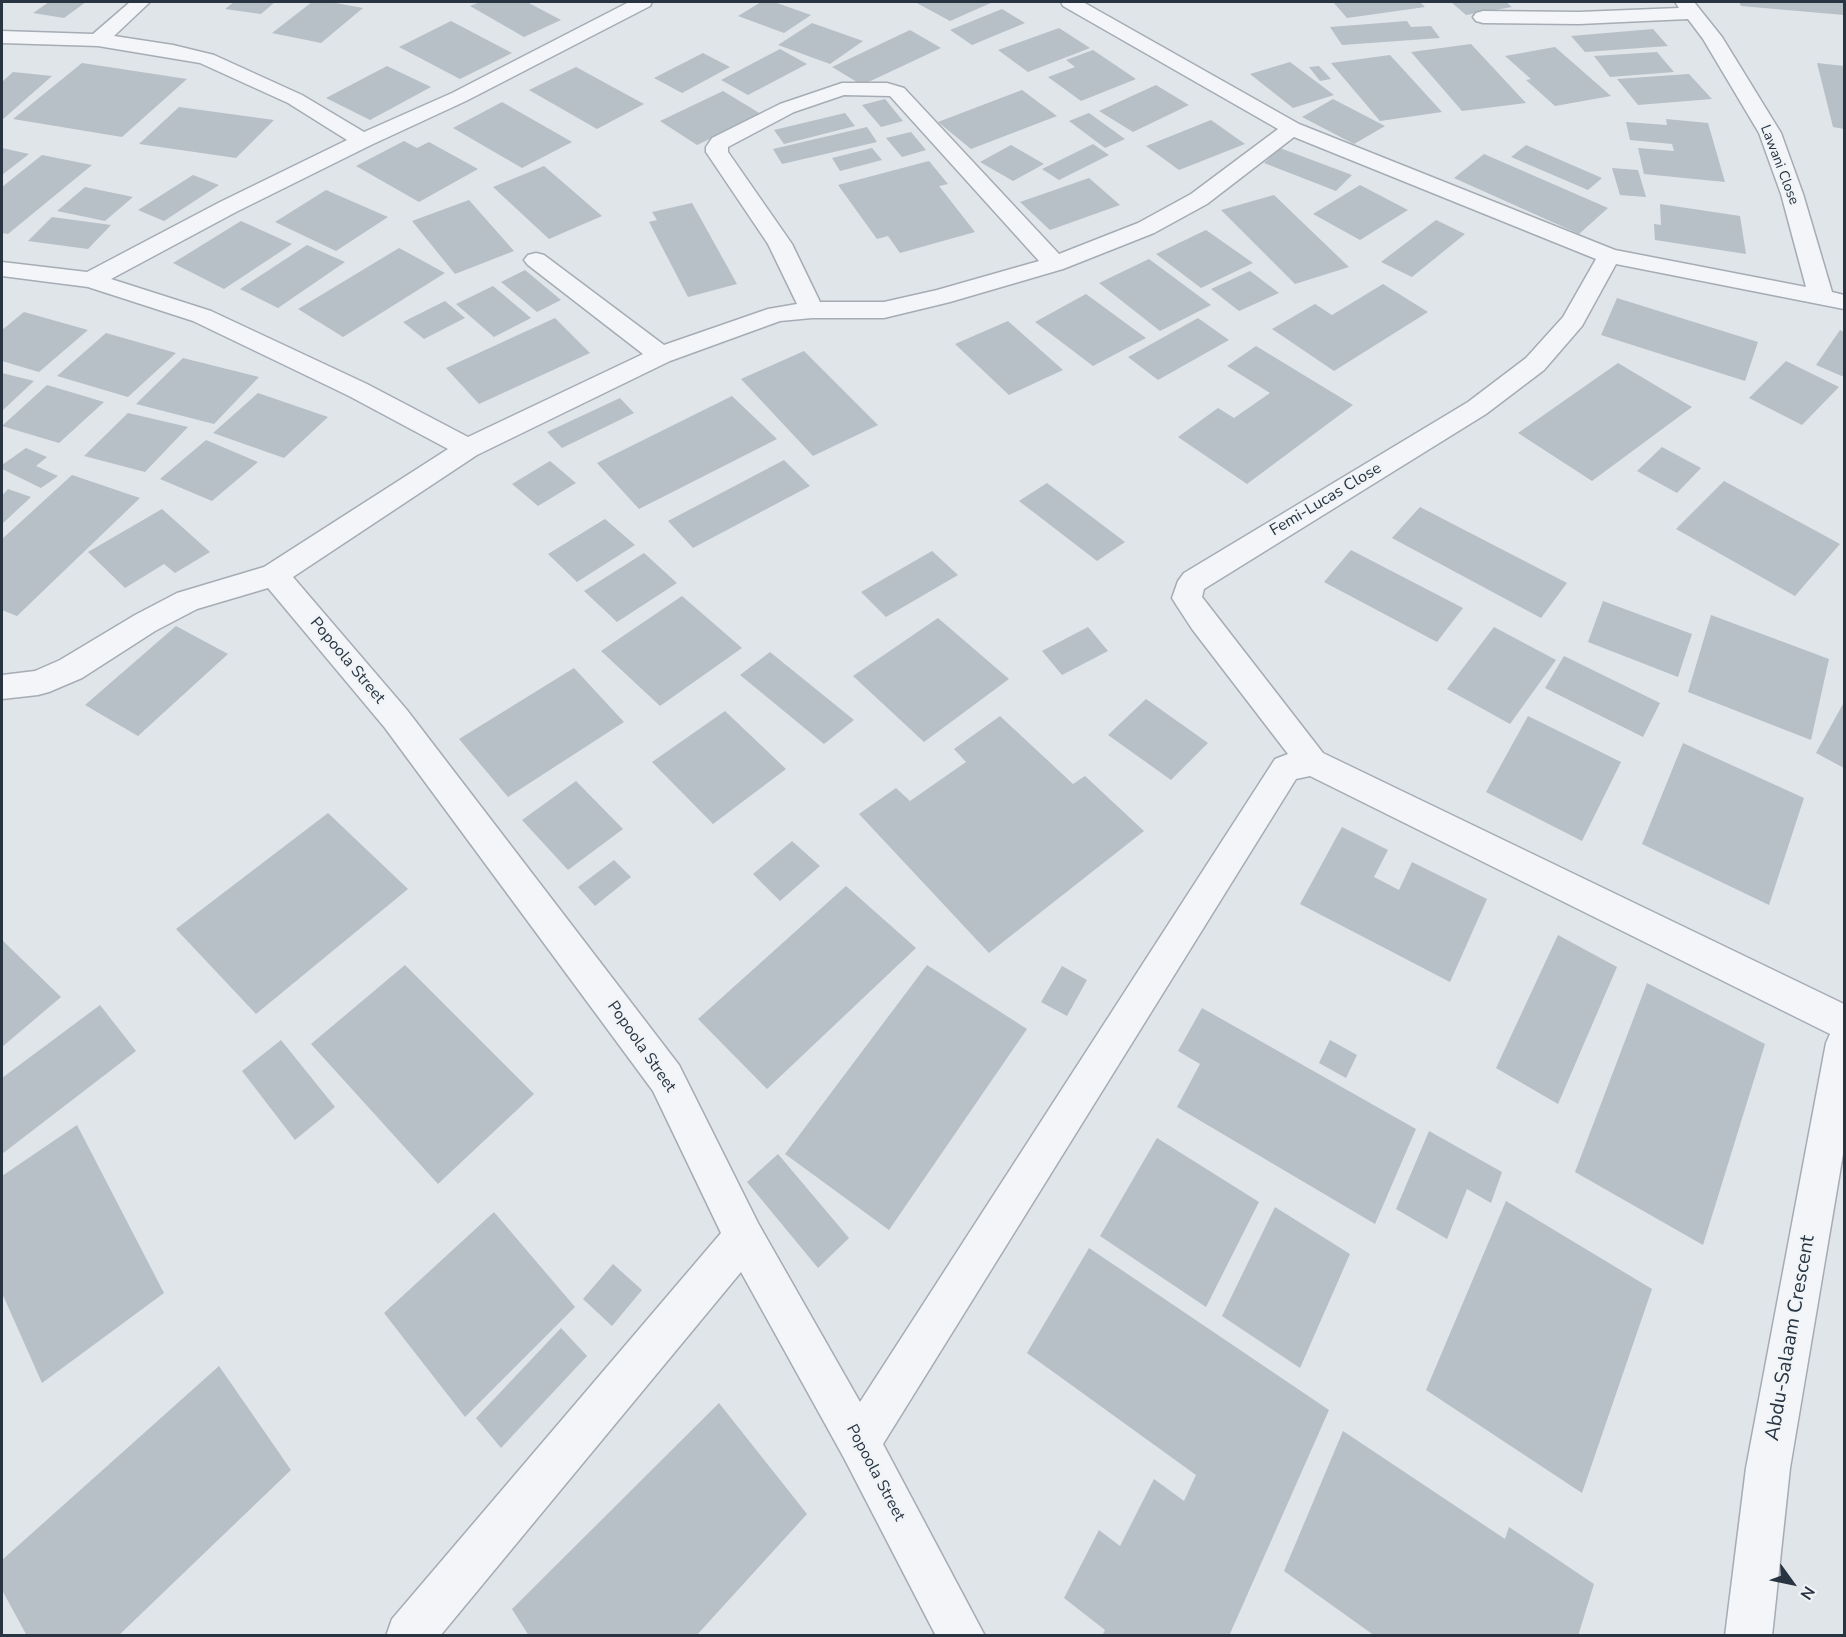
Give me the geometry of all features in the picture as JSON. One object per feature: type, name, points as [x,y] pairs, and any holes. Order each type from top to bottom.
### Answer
[{"type":"street","points":[[98,40],[141,2]]},
{"type":"street","points":[[92,279],[228,207],[363,140],[468,92],[638,2]]},
{"type":"street","points":[[1075,2],[1292,128],[1609,256],[1845,302]]},
{"type":"street","points":[[1483,17],[1579,18],[1689,7]]},
{"type":"street","name":"Lawani Close","points":[[1689,7],[1712,37],[1770,133],[1792,194],[1821,297]]},
{"type":"street","points":[[2,37],[98,40],[173,51],[207,59],[295,99],[363,140]]},
{"type":"street","points":[[812,310],[780,244],[717,152],[717,147],[720,143],[787,108],[842,89],[888,89],[897,92],[1055,264]]},
{"type":"street","points":[[2,687],[38,683],[71,669],[145,623],[187,601],[274,575],[468,448],[662,355],[704,338],[777,314],[812,310],[884,310],[941,297],[1055,264],[1146,228],[1199,199],[1292,128]]},
{"type":"street","name":"Femi-Lucas Close","points":[[1312,762],[1202,621],[1187,598],[1188,589],[1194,581],[1477,408],[1535,364],[1573,321],[1609,256]]},
{"type":"street","points":[[536,260],[662,355]]},
{"type":"street","points":[[2,268],[92,279],[202,316],[358,390],[468,448]]},
{"type":"street","name":"Popoola Street","points":[[274,575],[396,719],[666,1078],[744,1237],[859,1443],[962,1635]]},
{"type":"street","points":[[859,1443],[1286,768],[1312,762],[1845,1022]]},
{"type":"street","name":"Abdu-Salaam Crescent","points":[[1748,1635],[1768,1467],[1845,1043]]},
{"type":"street","points":[[409,1635],[744,1237]]},
{"type":"building","points":[[49,2],[86,2],[64,18],[33,13]]},
{"type":"building","points":[[234,2],[275,2],[261,14],[225,9]]},
{"type":"building","points":[[312,2],[330,2],[363,8],[321,43],[272,33]]},
{"type":"building","points":[[480,2],[527,2],[561,20],[524,37],[470,6]]},
{"type":"building","points":[[761,2],[774,2],[811,15],[784,33],[738,16]]},
{"type":"building","points":[[915,2],[993,2],[950,21]]},
{"type":"building","points":[[1333,2],[1420,2],[1425,7],[1347,18]]},
{"type":"building","points":[[1451,2],[1506,2],[1512,7],[1466,15]]},
{"type":"building","points":[[1739,2],[1844,2],[1844,15],[1741,6]]},
{"type":"building","points":[[1002,9],[1025,23],[972,45],[950,30]]},
{"type":"building","points":[[451,21],[512,53],[460,79],[399,47]]},
{"type":"building","points":[[1407,21],[1411,27],[1431,26],[1440,38],[1342,45],[1330,27]]},
{"type":"building","points":[[812,23],[863,41],[830,64],[778,45]]},
{"type":"building","points":[[1059,28],[1090,48],[1028,72],[998,50]]},
{"type":"building","points":[[1653,29],[1668,46],[1585,52],[1571,36]]},
{"type":"building","points":[[910,30],[941,48],[862,85],[832,67]]},
{"type":"building","points":[[1471,44],[1526,103],[1462,111],[1411,52]]},
{"type":"building","points":[[1555,47],[1611,96],[1555,106],[1526,80],[1531,79],[1505,56]]},
{"type":"building","points":[[780,49],[807,64],[748,95],[721,80]]},
{"type":"building","points":[[1093,50],[1136,79],[1081,101],[1048,77],[1075,67],[1066,60]]},
{"type":"building","points":[[1657,52],[1674,72],[1610,77],[1594,56]]},
{"type":"building","points":[[703,53],[730,67],[682,93],[654,78]]},
{"type":"building","points":[[1390,55],[1442,112],[1380,121],[1331,63]]},
{"type":"building","points":[[1290,62],[1334,95],[1293,108],[1250,74]]},
{"type":"building","points":[[82,63],[187,79],[122,137],[13,119]]},
{"type":"building","points":[[1817,63],[1844,66],[1844,129],[1833,127]]},
{"type":"building","points":[[387,66],[431,87],[370,120],[326,98]]},
{"type":"building","points":[[1319,66],[1331,79],[1320,81],[1309,67]]},
{"type":"building","points":[[576,67],[644,104],[597,129],[529,90]]},
{"type":"building","points":[[13,72],[52,76],[2,120],[2,82]]},
{"type":"building","points":[[1689,74],[1712,99],[1638,105],[1617,79]]},
{"type":"building","points":[[1156,85],[1189,105],[1133,132],[1099,111]]},
{"type":"building","points":[[1022,90],[1057,116],[971,149],[938,122]]},
{"type":"building","points":[[723,91],[761,114],[697,145],[660,121]]},
{"type":"building","points":[[885,99],[903,121],[881,127],[862,105]]},
{"type":"building","points":[[1333,99],[1385,126],[1354,144],[1302,117]]},
{"type":"building","points":[[502,102],[572,142],[522,168],[453,128]]},
{"type":"building","points":[[179,107],[274,120],[236,158],[139,144]]},
{"type":"building","points":[[845,113],[855,126],[784,144],[774,130]]},
{"type":"building","points":[[1089,113],[1125,139],[1105,148],[1069,121]]},
{"type":"building","points":[[1666,119],[1708,123],[1725,182],[1644,174],[1638,148],[1674,151],[1672,144],[1630,140],[1626,122],[1667,125]]},
{"type":"building","points":[[1211,120],[1245,144],[1179,170],[1146,146]]},
{"type":"building","points":[[867,127],[877,142],[782,164],[773,149]]},
{"type":"building","points":[[911,132],[926,150],[902,157],[886,138]]},
{"type":"building","points":[[404,141],[417,148],[429,142],[478,169],[419,202],[356,166]]},
{"type":"building","points":[[1093,144],[1109,155],[1059,180],[1042,169]]},
{"type":"building","points":[[1011,145],[1044,164],[1013,181],[980,162]]},
{"type":"building","points":[[1526,145],[1602,178],[1588,190],[1511,157]]},
{"type":"building","points":[[2,148],[29,154],[2,175]]},
{"type":"building","points":[[872,148],[882,160],[840,171],[832,158]]},
{"type":"building","points":[[1280,148],[1352,175],[1336,191],[1264,163]]},
{"type":"building","points":[[1484,154],[1608,208],[1579,234],[1454,178]]},
{"type":"building","points":[[42,155],[92,165],[8,234],[2,233],[2,187]]},
{"type":"building","points":[[929,161],[948,184],[939,186],[975,232],[900,253],[888,236],[877,239],[838,185]]},
{"type":"building","points":[[544,166],[602,216],[549,239],[493,187]]},
{"type":"building","points":[[1612,168],[1638,170],[1646,197],[1620,195]]},
{"type":"building","points":[[193,175],[219,185],[164,221],[138,210]]},
{"type":"building","points":[[1089,178],[1120,205],[1050,230],[1020,202]]},
{"type":"building","points":[[1360,185],[1408,210],[1360,240],[1313,214]]},
{"type":"building","points":[[85,187],[133,197],[105,221],[57,211]]},
{"type":"building","points":[[326,190],[388,217],[336,251],[275,222]]},
{"type":"building","points":[[1274,195],[1349,267],[1295,284],[1221,210]]},
{"type":"building","points":[[469,200],[514,251],[455,274],[412,221]]},
{"type":"building","points":[[692,203],[737,284],[688,297],[649,222],[657,220],[652,212]]},
{"type":"building","points":[[1660,204],[1740,216],[1746,254],[1655,240],[1654,224],[1661,225]]},
{"type":"building","points":[[52,217],[111,225],[88,249],[28,241]]},
{"type":"building","points":[[1436,220],[1465,234],[1412,277],[1381,262]]},
{"type":"building","points":[[241,221],[292,244],[224,289],[173,263]]},
{"type":"building","points":[[1206,230],[1253,263],[1201,288],[1156,254]]},
{"type":"building","points":[[307,245],[345,262],[278,308],[240,289]]},
{"type":"building","points":[[399,248],[445,273],[343,337],[298,309]]},
{"type":"building","points":[[1149,259],[1211,305],[1160,331],[1099,283]]},
{"type":"building","points":[[525,270],[561,300],[537,312],[501,282]]},
{"type":"building","points":[[1250,271],[1279,293],[1239,311],[1211,289]]},
{"type":"building","points":[[1383,284],[1428,312],[1334,371],[1272,329],[1315,304],[1332,315]]},
{"type":"building","points":[[493,286],[531,318],[494,337],[456,304]]},
{"type":"building","points":[[1086,294],[1146,338],[1093,366],[1035,322]]},
{"type":"building","points":[[1617,298],[1758,342],[1745,381],[1601,335]]},
{"type":"building","points":[[445,301],[465,318],[424,339],[403,322]]},
{"type":"building","points":[[24,312],[88,330],[39,372],[2,361],[2,330]]},
{"type":"building","points":[[555,318],[590,353],[479,404],[446,368]]},
{"type":"building","points":[[1198,318],[1229,340],[1158,380],[1128,357]]},
{"type":"building","points":[[1008,321],[1063,370],[1009,395],[955,344]]},
{"type":"building","points":[[1840,330],[1844,332],[1844,377],[1816,365]]},
{"type":"building","points":[[106,333],[176,353],[128,397],[57,376]]},
{"type":"building","points":[[1256,346],[1353,405],[1247,484],[1178,437],[1218,408],[1234,418],[1270,393],[1227,366]]},
{"type":"building","points":[[804,351],[878,425],[813,456],[741,379]]},
{"type":"building","points":[[183,358],[259,377],[214,424],[136,404]]},
{"type":"building","points":[[1786,361],[1839,387],[1802,425],[1749,398]]},
{"type":"building","points":[[1618,363],[1692,407],[1592,481],[1518,433]]},
{"type":"building","points":[[2,373],[34,381],[2,411]]},
{"type":"building","points":[[47,385],[104,402],[59,443],[2,426]]},
{"type":"building","points":[[258,393],[328,417],[284,458],[213,433]]},
{"type":"building","points":[[732,396],[777,439],[639,509],[597,463]]},
{"type":"building","points":[[620,398],[634,413],[562,448],[547,432]]},
{"type":"building","points":[[128,413],[188,427],[145,472],[84,456]]},
{"type":"building","points":[[206,440],[258,462],[212,501],[160,479]]},
{"type":"building","points":[[1662,447],[1701,468],[1677,493],[1637,471]]},
{"type":"building","points":[[26,448],[47,457],[36,466],[58,476],[41,488],[2,469],[2,465]]},
{"type":"building","points":[[784,460],[810,486],[693,548],[668,521]]},
{"type":"building","points":[[550,461],[576,483],[538,506],[512,484]]},
{"type":"building","points":[[72,475],[140,498],[17,616],[2,610],[2,539]]},
{"type":"building","points":[[1724,481],[1840,544],[1795,596],[1676,529]]},
{"type":"building","points":[[1047,483],[1125,542],[1097,561],[1019,501]]},
{"type":"building","points":[[8,489],[31,497],[2,524],[2,496]]},
{"type":"building","points":[[1420,507],[1567,583],[1541,618],[1392,538]]},
{"type":"building","points":[[162,509],[210,552],[175,573],[164,564],[125,588],[88,552]]},
{"type":"building","points":[[605,519],[635,545],[577,582],[548,554]]},
{"type":"building","points":[[1351,550],[1463,608],[1437,642],[1324,582]]},
{"type":"building","points":[[932,551],[958,575],[886,617],[861,592]]},
{"type":"building","points":[[644,553],[677,583],[617,622],[584,591]]},
{"type":"building","points":[[682,596],[742,648],[660,706],[601,651]]},
{"type":"building","points":[[1603,601],[1692,634],[1678,677],[1588,642]]},
{"type":"building","points":[[1711,615],[1829,659],[1811,740],[1688,692]]},
{"type":"building","points":[[938,618],[1009,679],[924,742],[853,676]]},
{"type":"building","points":[[176,626],[228,654],[138,736],[85,705]]},
{"type":"building","points":[[1088,627],[1108,651],[1062,675],[1042,651]]},
{"type":"building","points":[[1494,627],[1556,660],[1510,724],[1447,689]]},
{"type":"building","points":[[770,652],[854,720],[824,744],[740,675]]},
{"type":"building","points":[[1564,656],[1660,703],[1643,737],[1545,688]]},
{"type":"building","points":[[574,668],[624,722],[508,797],[459,739]]},
{"type":"building","points":[[1146,699],[1208,743],[1171,780],[1108,735]]},
{"type":"building","points":[[1844,702],[1844,768],[1816,753]]},
{"type":"building","points":[[725,711],[786,769],[713,824],[652,762]]},
{"type":"building","points":[[1000,716],[1073,784],[1085,776],[1144,831],[989,953],[859,814],[896,788],[910,801],[966,762],[954,749]]},
{"type":"building","points":[[1528,716],[1621,762],[1582,841],[1486,792]]},
{"type":"building","points":[[1683,743],[1804,798],[1769,905],[1642,844]]},
{"type":"building","points":[[576,781],[623,829],[568,870],[522,820]]},
{"type":"building","points":[[328,813],[408,889],[256,1014],[176,929]]},
{"type":"building","points":[[1342,827],[1388,850],[1374,877],[1399,890],[1412,862],[1487,899],[1450,982],[1300,904]]},
{"type":"building","points":[[792,841],[820,866],[780,901],[753,874]]},
{"type":"building","points":[[614,860],[631,877],[595,906],[578,887]]},
{"type":"building","points":[[846,886],[916,948],[767,1089],[698,1019]]},
{"type":"building","points":[[1558,935],[1617,967],[1558,1104],[1496,1068]]},
{"type":"building","points":[[2,940],[61,997],[2,1047]]},
{"type":"building","points":[[405,965],[534,1094],[438,1184],[311,1044]]},
{"type":"building","points":[[927,965],[1027,1029],[889,1230],[785,1154]]},
{"type":"building","points":[[1062,966],[1087,980],[1067,1016],[1041,1002]]},
{"type":"building","points":[[1647,983],[1765,1044],[1703,1245],[1575,1172]]},
{"type":"building","points":[[100,1005],[136,1051],[2,1154],[2,1078]]},
{"type":"building","points":[[1202,1008],[1416,1129],[1375,1224],[1177,1107],[1200,1064],[1178,1051]]},
{"type":"building","points":[[281,1040],[335,1107],[295,1140],[242,1071]]},
{"type":"building","points":[[1330,1040],[1357,1055],[1346,1078],[1319,1063]]},
{"type":"building","points":[[77,1125],[164,1293],[42,1383],[2,1293],[2,1176]]},
{"type":"building","points":[[1429,1131],[1502,1172],[1491,1203],[1467,1189],[1447,1239],[1396,1209]]},
{"type":"building","points":[[1157,1138],[1259,1202],[1206,1307],[1100,1236]]},
{"type":"building","points":[[778,1154],[849,1238],[818,1268],[747,1182]]},
{"type":"building","points":[[1506,1201],[1652,1289],[1582,1493],[1426,1390]]},
{"type":"building","points":[[1275,1207],[1350,1254],[1300,1368],[1222,1316]]},
{"type":"building","points":[[494,1212],[575,1307],[465,1417],[384,1313]]},
{"type":"building","points":[[1089,1248],[1329,1410],[1229,1636],[1102,1636],[1105,1630],[1064,1598],[1099,1530],[1120,1546],[1154,1479],[1184,1501],[1196,1475],[1027,1353]]},
{"type":"building","points":[[613,1264],[642,1290],[612,1326],[583,1299]]},
{"type":"building","points":[[561,1328],[587,1356],[501,1448],[476,1418]]},
{"type":"building","points":[[219,1366],[291,1470],[118,1636],[27,1636],[2,1590],[2,1560]]},
{"type":"building","points":[[719,1403],[807,1514],[696,1636],[529,1636],[512,1609]]},
{"type":"building","points":[[1343,1431],[1505,1539],[1509,1527],[1594,1584],[1578,1636],[1375,1636],[1284,1571]]}]
